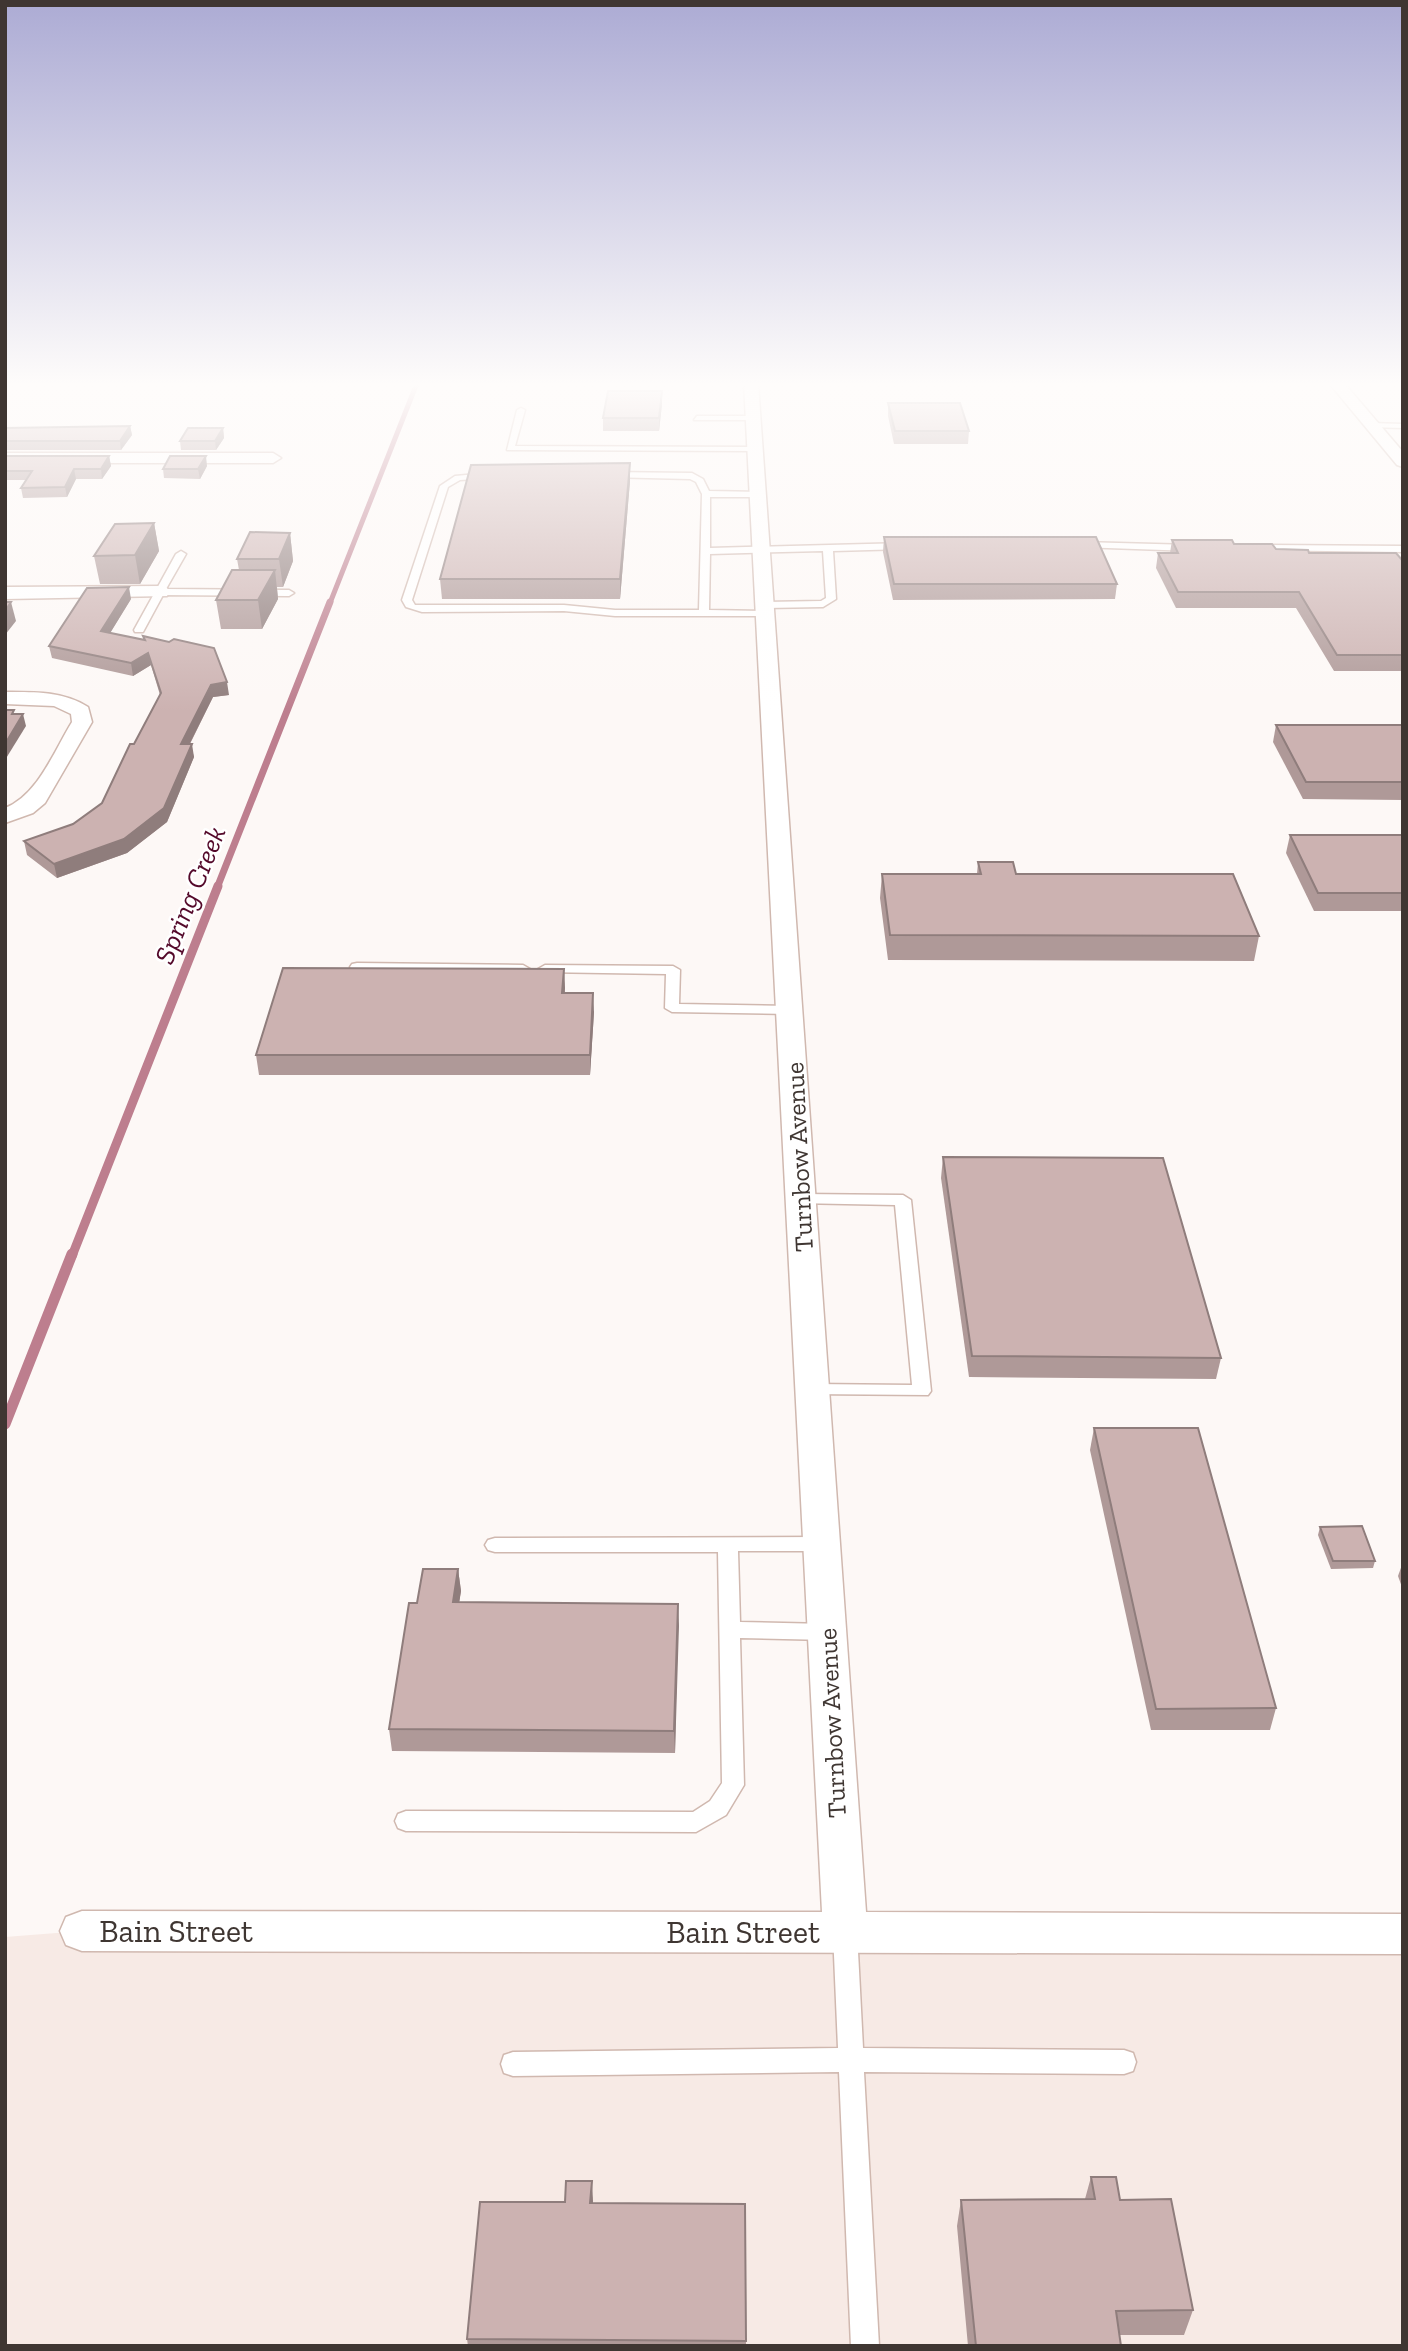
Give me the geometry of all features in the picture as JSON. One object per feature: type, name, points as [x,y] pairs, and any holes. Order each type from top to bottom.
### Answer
[{"type":"street","name":"Turnbow Avenue","points":[[759,494],[845,1932]]},
{"type":"street","points":[[5,593],[160,593]]},
{"type":"street","points":[[5,698],[37,698],[72,704],[81,711],[82,722],[37,798],[25,808],[6,816]]},
{"type":"street","name":"Bain Street","points":[[82,1931],[1403,1934]]},
{"type":"lane","points":[[441,493],[407,600],[411,607],[564,608],[615,613],[704,613],[823,604],[831,599],[828,549]]},
{"type":"lane","points":[[704,613],[706,495],[759,494]]},
{"type":"lane","points":[[1074,544],[1207,548]]},
{"type":"lane","points":[[705,551],[916,546]]},
{"type":"lane","points":[[1246,548],[1403,549]]},
{"type":"lane","points":[[139,629],[181,554]]},
{"type":"lane","points":[[160,593],[289,593]]},
{"type":"lane","points":[[357,967],[673,970],[671,1008],[790,1010]]},
{"type":"lane","points":[[801,1199],[902,1200],[922,1391],[813,1390]]},
{"type":"lane","points":[[406,1821],[696,1822],[718,1808],[733,1785],[728,1544]]},
{"type":"lane","points":[[495,1545],[821,1544]]},
{"type":"lane","points":[[729,1630],[827,1632]]},
{"type":"lane","points":[[845,1932],[864,2346]]},
{"type":"lane","points":[[513,2064],[851,2060],[1124,2062]]},
{"type":"shaded area","points":[[82,1931],[1403,1934],[1403,2346],[5,2346],[5,1937]]},
{"type":"building","points":[[463,493],[627,493],[620,579],[440,579]]},
{"type":"building","points":[[154,523],[135,555],[94,556],[115,524]]},
{"type":"building","points":[[250,532],[290,533],[279,559],[237,559]]},
{"type":"building","points":[[884,537],[1096,537],[1117,584],[894,584]]},
{"type":"building","points":[[1172,540],[1232,540],[1234,544],[1272,544],[1276,549],[1308,550],[1309,553],[1396,553],[1403,561],[1403,655],[1337,655],[1299,592],[1178,592],[1158,553],[1178,553]]},
{"type":"building","points":[[232,570],[275,570],[258,600],[216,600]]},
{"type":"building","points":[[129,587],[101,631],[145,640],[143,636],[169,642],[174,639],[214,648],[227,682],[211,685],[181,744],[192,744],[164,808],[124,839],[54,864],[24,841],[73,824],[102,803],[130,744],[134,744],[161,693],[148,653],[131,663],[49,646],[87,588]]},
{"type":"building","points":[[5,710],[14,710],[12,714],[23,714],[5,744]]},
{"type":"building","points":[[1276,725],[1403,725],[1403,782],[1306,782]]},
{"type":"building","points":[[1290,835],[1403,835],[1403,893],[1318,893]]},
{"type":"building","points":[[978,862],[1013,862],[1016,874],[1233,874],[1259,936],[890,935],[882,874],[981,874]]},
{"type":"building","points":[[283,968],[564,969],[562,993],[593,993],[590,1055],[256,1055]]},
{"type":"building","points":[[943,1157],[1163,1158],[1221,1358],[972,1356]]},
{"type":"building","points":[[1094,1428],[1198,1428],[1276,1708],[1156,1709]]},
{"type":"building","points":[[1362,1526],[1375,1561],[1333,1561],[1320,1527]]},
{"type":"building","points":[[423,1569],[458,1569],[453,1602],[678,1604],[674,1731],[389,1729],[409,1603],[417,1603]]},
{"type":"building","points":[[1091,2177],[1116,2177],[1120,2200],[1171,2199],[1193,2310],[1116,2311],[1121,2346],[976,2346],[961,2200],[1095,2199]]},
{"type":"building","points":[[566,2181],[592,2181],[590,2203],[745,2204],[746,2341],[467,2339],[480,2202],[565,2202]]},
{"type":"waterway","name":"Spring Creek","points":[[330,603],[374,493]]},
{"type":"waterway","name":"Spring Creek","points":[[217,888],[330,602]]},
{"type":"waterway","name":"Spring Creek","points":[[72,1256],[218,886]]},
{"type":"waterway","name":"Spring Creek","points":[[5,1424],[72,1254]]}]
